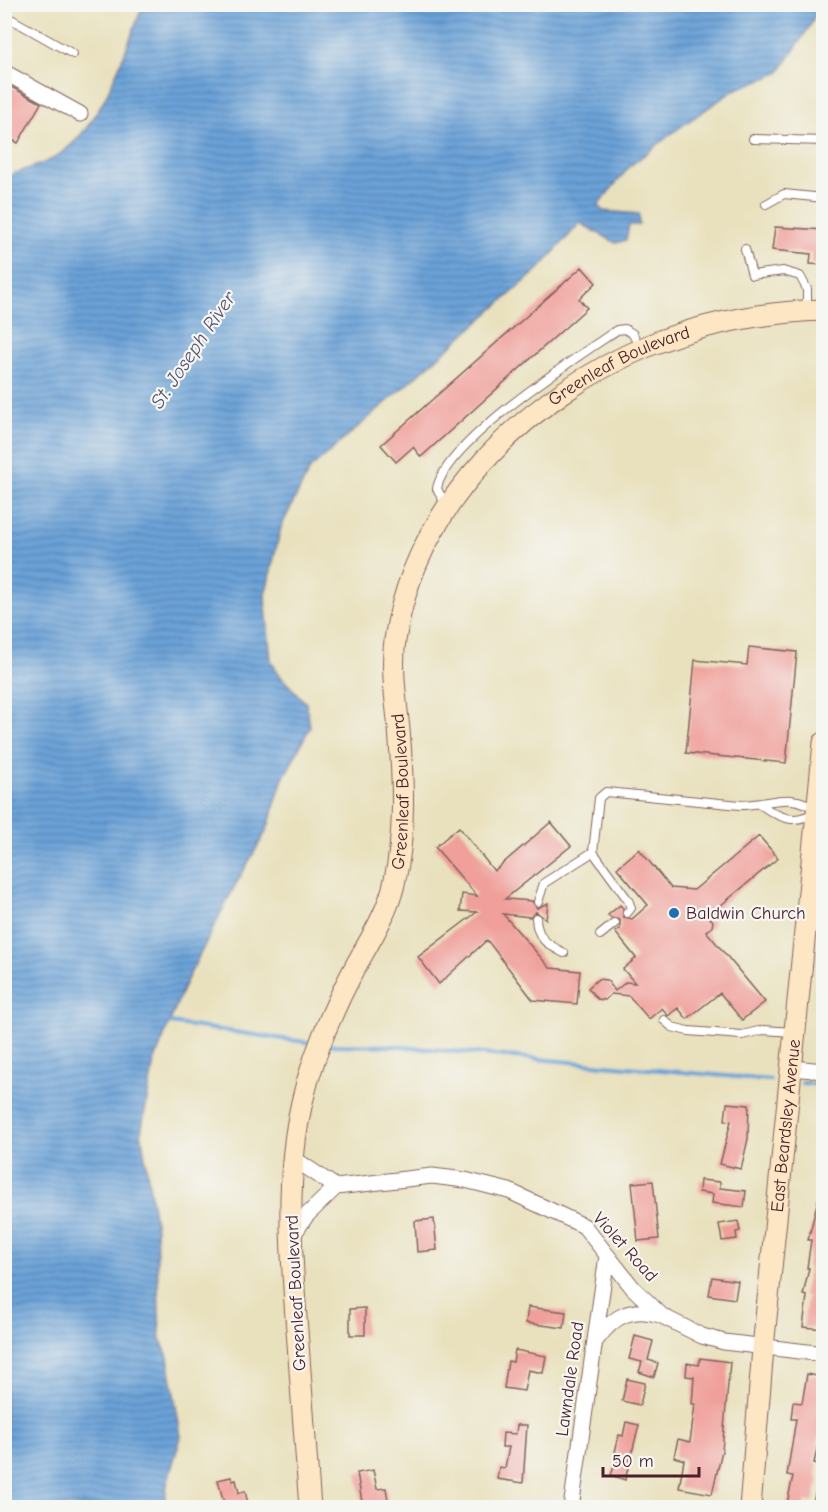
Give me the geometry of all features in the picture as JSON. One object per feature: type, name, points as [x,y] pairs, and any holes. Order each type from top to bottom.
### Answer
[{"type":"street","points":[[4,72],[80,114]]},
{"type":"street","name":"Greenleaf Boulevard","points":[[310,1508],[290,1240],[293,1158],[302,1103],[324,1028],[385,911],[394,883],[402,824],[402,766],[394,644],[404,598],[424,548],[447,507],[485,459],[537,410],[586,377],[640,350],[711,326],[775,312],[815,310]]},
{"type":"street","name":"East Beardsley Avenue","points":[[750,1508],[763,1348],[820,812],[824,743]]},
{"type":"street","points":[[792,1068],[824,1071]]},
{"type":"street","points":[[290,1240],[306,1216],[336,1187],[293,1158]]},
{"type":"street","name":"Violet Road","points":[[336,1187],[432,1176],[465,1180],[509,1191],[584,1226],[633,1288],[662,1316],[702,1336],[763,1348],[824,1354]]},
{"type":"street","name":"Lawndale Road","points":[[572,1508],[607,1256]]},
{"type":"street","points":[[595,1341],[610,1322],[627,1312],[646,1311],[662,1316]]},
{"type":"lane","points":[[4,15],[74,54]]},
{"type":"lane","points":[[753,138],[824,141]]},
{"type":"lane","points":[[766,204],[784,194],[824,198]]},
{"type":"lane","points":[[745,249],[752,275],[783,271],[800,276],[815,310]]},
{"type":"lane","points":[[447,507],[437,489],[438,481],[444,470],[527,390],[616,330],[625,329],[633,334],[640,350]]},
{"type":"lane","points":[[627,913],[631,908],[628,900],[607,875],[604,864],[593,852],[599,798],[606,792],[760,805],[782,799],[806,802],[820,812],[805,819],[778,817],[760,805]]},
{"type":"lane","points":[[538,902],[544,883],[593,852]]},
{"type":"lane","points":[[536,918],[537,930],[543,942],[564,953]]},
{"type":"lane","points":[[600,935],[615,923]]},
{"type":"lane","points":[[664,1020],[672,1027],[688,1031],[742,1035],[763,1030],[795,1032]]},
{"type":"water","name":"St. Joseph River","points":[[143,5],[819,5],[810,26],[779,73],[736,89],[679,128],[630,166],[598,205],[603,211],[639,214],[639,225],[629,225],[626,240],[616,243],[580,223],[539,269],[310,469],[281,527],[265,596],[271,661],[281,677],[306,703],[310,727],[282,781],[267,830],[232,891],[184,986],[154,1062],[141,1132],[156,1229],[160,1338],[168,1357],[181,1437],[167,1483],[164,1507],[5,1507],[5,180],[10,175],[57,156],[87,127],[110,88]]},
{"type":"building","points":[[4,83],[41,103],[18,143],[4,136]]},
{"type":"building","points":[[775,227],[824,230],[824,265],[810,264],[811,254],[772,250]]},
{"type":"building","points":[[582,267],[596,283],[579,299],[587,308],[421,457],[413,447],[396,462],[381,445]]},
{"type":"building","points":[[749,647],[797,652],[786,763],[686,753],[695,660],[747,665]]},
{"type":"building","points":[[551,822],[571,846],[505,899],[532,901],[537,908],[548,903],[546,919],[536,912],[530,917],[503,914],[550,968],[580,971],[577,1004],[533,1000],[487,940],[439,984],[418,957],[477,912],[460,911],[462,894],[477,896],[435,847],[459,827],[494,871]]},
{"type":"building","points":[[759,836],[778,858],[708,916],[713,921],[712,927],[706,931],[765,1002],[742,1020],[720,993],[687,1019],[678,1008],[668,1016],[662,1008],[649,1019],[629,996],[611,994],[605,1000],[597,999],[588,988],[598,979],[607,980],[615,991],[626,982],[635,983],[623,969],[636,958],[615,932],[620,929],[620,920],[608,915],[620,905],[623,908],[623,917],[632,919],[648,905],[617,868],[639,849],[671,888],[694,890]]},
{"type":"building","points":[[727,1103],[749,1105],[748,1139],[741,1169],[720,1164],[731,1121],[725,1120]]},
{"type":"building","points":[[700,1180],[720,1182],[720,1188],[746,1191],[744,1207],[712,1203],[713,1194],[699,1192]]},
{"type":"building","points":[[653,1181],[659,1239],[638,1241],[632,1183]]},
{"type":"building","points":[[819,1196],[824,1196],[824,1329],[803,1327],[807,1296],[803,1295],[809,1268],[807,1268],[811,1240],[808,1240]]},
{"type":"building","points":[[434,1219],[437,1250],[417,1252],[415,1221]]},
{"type":"building","points":[[738,1221],[740,1231],[736,1232],[737,1239],[722,1241],[719,1224]]},
{"type":"building","points":[[712,1277],[738,1281],[735,1299],[709,1295]]},
{"type":"building","points":[[528,1307],[566,1312],[564,1328],[526,1323]]},
{"type":"building","points":[[365,1308],[365,1335],[350,1335],[350,1309]]},
{"type":"building","points":[[635,1336],[653,1341],[648,1360],[658,1363],[654,1377],[639,1372],[642,1362],[629,1359]]},
{"type":"building","points":[[515,1350],[546,1356],[543,1373],[528,1370],[524,1391],[504,1388],[508,1361],[513,1362]]},
{"type":"building","points":[[700,1358],[730,1362],[722,1451],[712,1494],[679,1488],[684,1460],[674,1457],[678,1439],[690,1442],[695,1404],[692,1404],[694,1377],[686,1376],[687,1363],[699,1365]]},
{"type":"building","points":[[807,1374],[822,1377],[821,1382],[824,1382],[824,1397],[821,1397],[818,1418],[824,1418],[824,1430],[821,1430],[814,1463],[818,1464],[816,1477],[819,1478],[813,1503],[805,1501],[804,1508],[786,1508],[793,1476],[787,1475],[796,1419],[791,1419],[793,1402],[802,1403]]},
{"type":"building","points":[[627,1379],[645,1383],[640,1405],[622,1401]]},
{"type":"building","points":[[626,1422],[639,1425],[625,1480],[611,1475],[619,1453],[615,1452],[619,1435],[623,1436]]},
{"type":"building","points":[[517,1425],[527,1425],[523,1483],[497,1479],[499,1467],[505,1468],[509,1447],[502,1447],[503,1433],[516,1434]]},
{"type":"building","points":[[373,1470],[377,1489],[386,1488],[388,1500],[375,1502],[376,1508],[363,1508],[357,1473]]},
{"type":"building","points":[[231,1477],[232,1481],[236,1480],[239,1493],[245,1491],[249,1508],[225,1508],[218,1480]]},
{"type":"waterway","points":[[170,1023],[312,1043]]},
{"type":"waterway","points":[[328,1045],[395,1046],[770,1080]]},
{"type":"waterway","points":[[802,1083],[824,1085]]},
{"type":"place","name":"Baldwin Church","points":[[674,913]]}]
